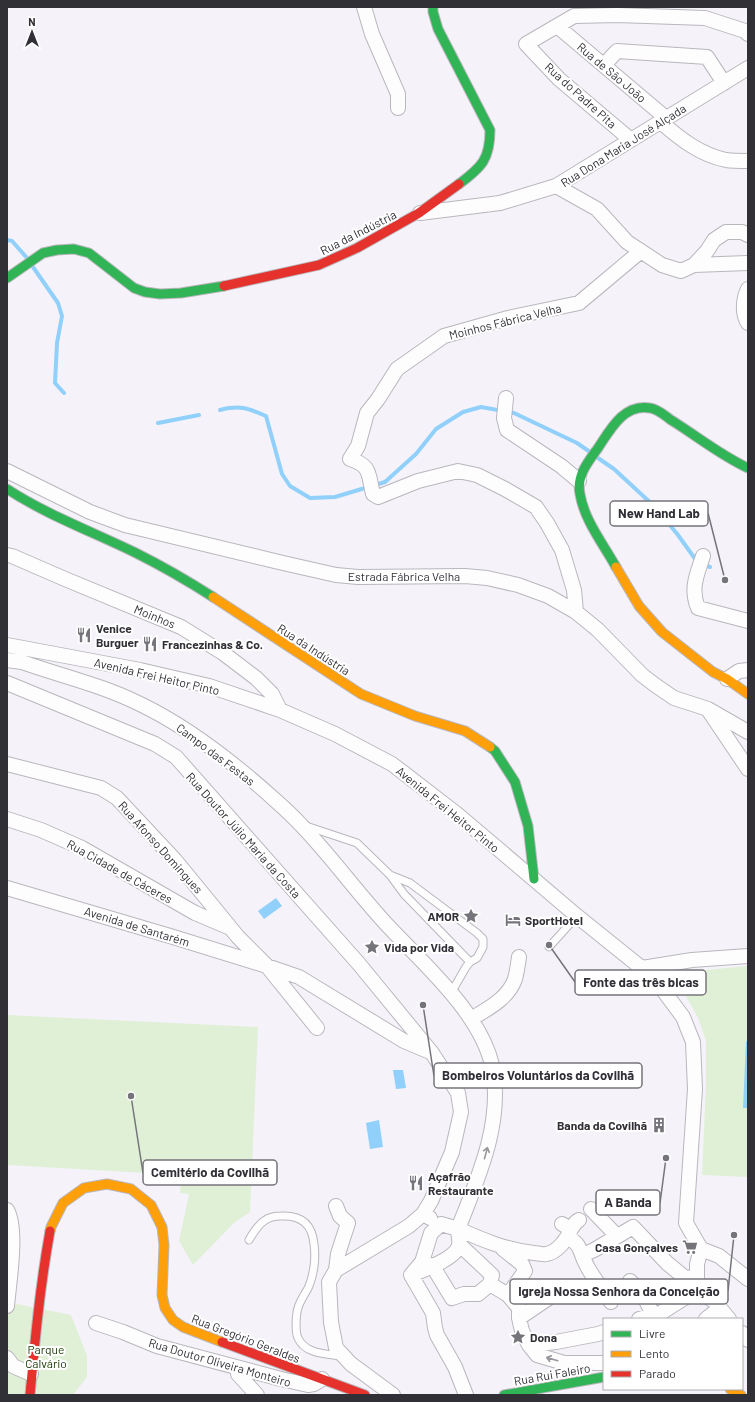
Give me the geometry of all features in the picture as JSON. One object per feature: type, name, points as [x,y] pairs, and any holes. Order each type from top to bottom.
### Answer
[{"type":"street","points":[[364,7],[372,34],[398,94],[398,108]]},
{"type":"street","name":"Rua da Indústria","points":[[7,278],[43,253],[74,249],[88,253],[134,288],[145,292],[160,294],[181,294],[226,286],[319,265],[358,248],[419,213],[470,176],[486,159],[490,144],[490,130],[438,29],[433,7]]},
{"type":"street","name":"Rua do Padre Pita","points":[[631,140],[559,79],[526,44],[574,16],[617,15],[705,18],[745,31],[748,34]]},
{"type":"street","name":"Rua de São João","points":[[557,26],[604,65],[664,120],[680,138],[702,151],[726,160],[748,161]]},
{"type":"street","points":[[604,65],[617,51],[707,57],[724,83]]},
{"type":"street","name":"Rua Dona Maria José Alçada","points":[[419,213],[500,203],[556,186],[748,68]]},
{"type":"street","points":[[556,186],[597,210],[627,242],[662,265],[680,271],[694,266],[748,263]]},
{"type":"street","points":[[694,266],[714,240],[726,232],[742,232],[748,235]]},
{"type":"street","name":"Moinhos Fábrica Velha","points":[[576,612],[574,590],[562,550],[536,507],[505,488],[477,475],[458,471],[418,481],[378,497],[373,494],[368,471],[361,462],[350,459],[358,446],[367,413],[378,399],[397,369],[444,336],[508,318],[579,303],[641,252]]},
{"type":"street","points":[[748,289],[744,301],[745,318],[748,323]]},
{"type":"street","points":[[506,398],[504,418],[507,430],[580,477]]},
{"type":"street","points":[[748,468],[721,453],[678,423],[654,409],[646,407],[634,408],[618,418],[606,435],[580,477],[578,488],[579,497],[585,513],[639,606],[662,632],[713,672],[727,679],[748,694]]},
{"type":"street","name":"Estrada Fábrica Velha","points":[[7,471],[90,512],[125,525],[336,575],[358,577],[465,576],[487,578],[518,585],[548,596],[576,612],[598,630],[642,675],[674,698],[708,710],[748,732]]},
{"type":"street","name":"Rua da Indústria","points":[[7,489],[27,502],[138,554],[192,584],[360,694],[415,716],[465,731],[494,751],[515,782],[528,826],[534,879]]},
{"type":"street","name":"Moinhos","points":[[7,556],[12,556],[181,627],[223,653],[256,678],[272,694],[280,710]]},
{"type":"street","points":[[703,556],[694,587],[694,599],[698,608],[748,621]]},
{"type":"street","name":"Avenida Frei Heitor Pinto","points":[[7,645],[209,686],[280,710],[335,734],[392,764],[457,814],[577,916],[654,978],[683,1017],[693,1042],[695,1089],[686,1223],[701,1249]]},
{"type":"street","name":"Campo das Festas","points":[[7,660],[22,662],[113,692],[140,704],[169,719],[193,734],[244,772],[301,825],[386,924],[452,993],[482,1037],[492,1063],[495,1085],[493,1125],[481,1171],[458,1229]]},
{"type":"street","points":[[727,679],[739,671],[748,670]]},
{"type":"street","name":"Rua Doutor Júlio Maria da Costa","points":[[7,683],[155,744],[176,757],[359,964],[432,1053],[458,1093],[461,1112],[452,1152],[431,1201],[423,1214]]},
{"type":"street","points":[[708,710],[748,769]]},
{"type":"street","name":"Rua Afonso Domingues","points":[[7,764],[101,788],[117,798],[175,860],[230,928],[267,966]]},
{"type":"street","name":"Rua Cidade de Cáceres","points":[[7,819],[42,830],[82,848],[195,913],[230,928]]},
{"type":"street","name":"Avenida de Santarém","points":[[7,888],[299,977],[404,1041],[432,1053]]},
{"type":"street","points":[[642,968],[692,960],[748,956]]},
{"type":"street","points":[[470,1019],[491,1007],[509,992],[515,979],[519,957]]},
{"type":"street","points":[[267,966],[317,1028]]},
{"type":"street","name":"Rua Gregório Geraldes","points":[[30,1395],[31,1374],[44,1265],[51,1227],[63,1203],[84,1188],[107,1184],[131,1189],[151,1205],[162,1227],[164,1246],[162,1295],[165,1308],[173,1320],[183,1327],[365,1395]]},
{"type":"street","points":[[336,1206],[340,1216],[348,1223],[338,1254],[336,1270],[329,1282],[331,1322],[336,1348],[351,1364],[394,1395]]},
{"type":"street","points":[[591,1209],[617,1236]]},
{"type":"street","points":[[7,1210],[11,1217],[12,1236],[7,1306]]},
{"type":"street","points":[[336,1270],[409,1226],[423,1214],[441,1224],[458,1229],[499,1246],[523,1252],[547,1254],[559,1247],[570,1227],[574,1241],[582,1251],[585,1262],[611,1302]]},
{"type":"street","points":[[411,1275],[422,1262],[431,1233],[441,1224]]},
{"type":"street","points":[[583,1255],[634,1227],[649,1245],[678,1272],[697,1284],[728,1318]]},
{"type":"street","points":[[411,1275],[448,1258],[456,1251],[459,1244],[458,1229]]},
{"type":"street","points":[[432,1265],[452,1298],[464,1294],[478,1294],[490,1284],[492,1275],[459,1244]]},
{"type":"street","points":[[499,1246],[522,1264],[525,1271],[508,1295]]},
{"type":"street","points":[[697,1284],[697,1264],[701,1249],[719,1256],[747,1277]]},
{"type":"street","points":[[411,1275],[433,1313],[437,1334],[455,1367],[466,1395]]},
{"type":"street","points":[[630,1281],[642,1293],[654,1316]]},
{"type":"street","points":[[490,1284],[508,1295],[519,1308],[519,1318],[522,1331],[537,1355],[564,1363],[603,1363]]},
{"type":"street","points":[[644,1318],[659,1314],[697,1284]]},
{"type":"street","points":[[519,1318],[559,1292]]},
{"type":"street","points":[[707,1318],[720,1308]]},
{"type":"street","name":"Rua Doutor Oliveira Monteiro","points":[[96,1323],[157,1346],[281,1380],[308,1385],[314,1384],[322,1379]]},
{"type":"street","points":[[529,1344],[556,1342],[603,1332]]},
{"type":"street","points":[[7,1358],[13,1366],[31,1374]]},
{"type":"street","points":[[238,1368],[238,1374],[257,1395]]},
{"type":"street","name":"Rua Rui Faleiro","points":[[504,1395],[603,1377]]},
{"type":"street","points":[[732,1390],[741,1395]]},
{"type":"lane","points":[[301,825],[356,843],[390,875],[404,894],[470,962]]},
{"type":"lane","points":[[390,875],[410,883],[483,939],[483,947],[477,958],[470,962],[452,993]]},
{"type":"lane","points":[[549,947],[577,916]]},
{"type":"lane","points":[[249,1240],[264,1220],[275,1216],[291,1215],[300,1218],[310,1228],[314,1243],[314,1260],[309,1285],[298,1308],[296,1324],[298,1338],[305,1348],[317,1352],[344,1356]]},
{"type":"green space","points":[[748,966],[748,1177],[702,1175],[706,1085],[706,1041],[698,1018],[682,989],[669,976],[675,973]]},
{"type":"green space","points":[[7,1015],[258,1027],[250,1212],[235,1222],[193,1265],[179,1241],[189,1194],[180,1193],[181,1175],[7,1165]]},
{"type":"green space","name":"Parque Calvário","points":[[7,1302],[71,1315],[87,1356],[87,1377],[73,1395],[8,1395]]},
{"type":"water","points":[[276,898],[282,906],[264,919],[258,911]]},
{"type":"water","points":[[746,1041],[748,1042],[748,1108],[743,1108]]},
{"type":"water","points":[[393,1070],[403,1070],[406,1088],[396,1089]]},
{"type":"water","points":[[379,1120],[383,1147],[370,1149],[366,1123]]},
{"type":"waterway","points":[[7,240],[12,241],[27,258]]},
{"type":"waterway","points":[[33,267],[58,303],[62,316],[57,343],[55,383],[64,393]]},
{"type":"waterway","points":[[220,410],[244,408],[266,416],[282,474],[290,486],[310,498],[335,497],[385,482],[416,454],[436,429],[463,412],[481,407],[514,413],[577,443],[590,452]]},
{"type":"waterway","points":[[158,423],[199,415]]},
{"type":"waterway","points":[[598,458],[614,469],[654,506],[678,535],[698,563],[710,567]]},
{"type":"traffic: fast","points":[[433,7],[438,29],[490,130],[490,140],[483,162],[474,172],[459,184]]},
{"type":"traffic: fast","points":[[7,278],[43,253],[74,249],[89,253],[134,288],[145,292],[160,294],[181,293],[224,286]]},
{"type":"traffic: fast","points":[[616,567],[590,523],[582,504],[579,487],[581,475],[587,464],[613,426],[625,414],[641,408],[650,408],[661,412],[718,451],[748,468]]},
{"type":"traffic: fast","points":[[7,489],[54,515],[146,558],[213,597]]},
{"type":"traffic: fast","points":[[490,747],[495,751],[515,782],[528,826],[534,879]]},
{"type":"traffic: fast","points":[[504,1395],[603,1377]]},
{"type":"traffic: slow","points":[[616,567],[639,606],[662,632],[713,672],[727,679],[748,694]]},
{"type":"traffic: slow","points":[[213,597],[361,694],[415,716],[465,731],[490,747]]},
{"type":"traffic: slow","points":[[50,1231],[63,1203],[84,1188],[107,1184],[131,1189],[151,1205],[162,1227],[164,1245],[162,1295],[165,1308],[173,1320],[183,1327],[222,1342]]},
{"type":"traffic: slow","points":[[732,1390],[741,1395]]},
{"type":"traffic: jam","points":[[224,286],[319,265],[357,248],[419,213],[459,184]]},
{"type":"traffic: jam","points":[[30,1395],[36,1333],[50,1231]]},
{"type":"traffic: jam","points":[[222,1342],[365,1395]]},
{"type":"place","name":"New Hand Lab","points":[[725,580]]},
{"type":"place","name":"Venice Burguer","points":[[84,635]]},
{"type":"place","name":"Francezinhas & Co.","points":[[150,644]]},
{"type":"place","name":"AMOR","points":[[471,916]]},
{"type":"place","name":"SportHotel","points":[[513,920]]},
{"type":"place","name":"Fonte das três bicas","points":[[549,945]]},
{"type":"place","name":"Vida por Vida","points":[[372,947]]},
{"type":"place","name":"Bombeiros Voluntários da Covilhã","points":[[423,1005]]},
{"type":"place","name":"Cemitério da Covilhã","points":[[131,1096]]},
{"type":"place","name":"Banda da Covilhã","points":[[659,1125]]},
{"type":"place","name":"A Banda","points":[[666,1158]]},
{"type":"place","name":"Açafrão Restaurante","points":[[416,1183]]},
{"type":"place","name":"Igreja Nossa Senhora da Conceição","points":[[734,1235]]},
{"type":"place","name":"Casa Gonçalves","points":[[690,1247]]},
{"type":"place","name":"Dona","points":[[518,1337]]}]
